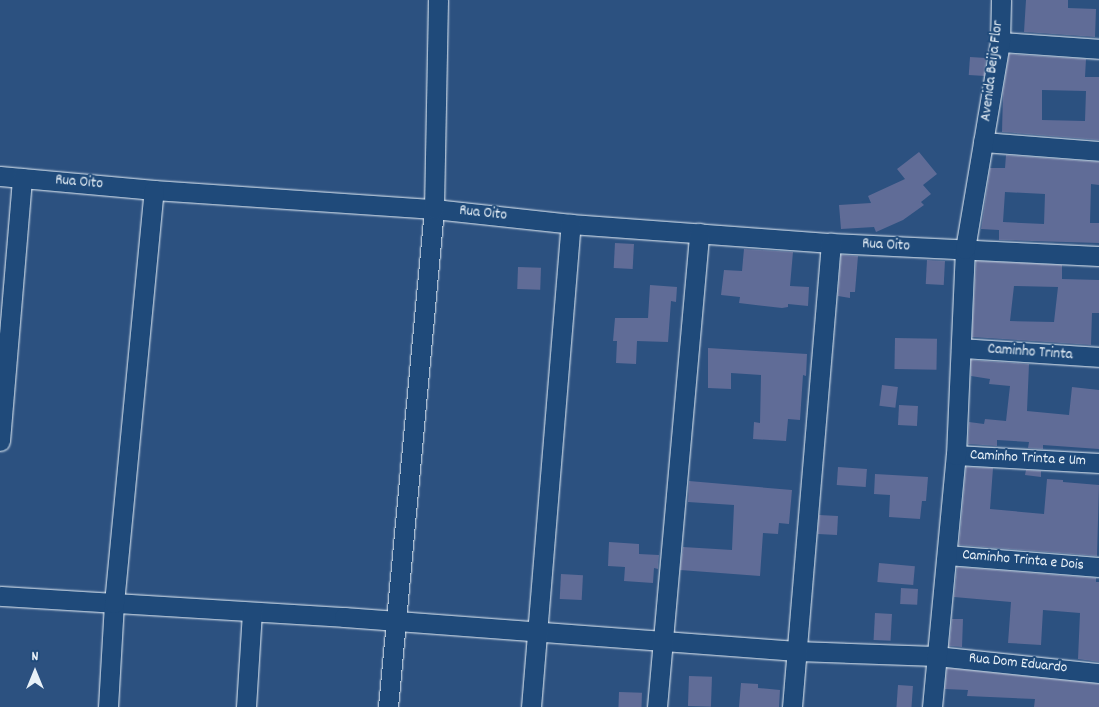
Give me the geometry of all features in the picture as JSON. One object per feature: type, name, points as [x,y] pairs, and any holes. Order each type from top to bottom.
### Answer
[{"type":"street","points":[[388,707],[394,622],[434,209],[438,0]]},
{"type":"street","name":"Avenida Beija Flor","points":[[932,707],[956,455],[966,249],[1000,42],[1001,0]]},
{"type":"street","points":[[1000,42],[1099,50]]},
{"type":"street","points":[[983,142],[1099,151]]},
{"type":"street","name":"Rua Oito","points":[[0,176],[154,190],[434,209],[571,224],[831,243],[1099,256]]},
{"type":"street","points":[[0,441],[22,178]]},
{"type":"street","points":[[108,707],[114,603],[154,190]]},
{"type":"street","points":[[531,707],[571,224]]},
{"type":"street","points":[[657,707],[699,233]]},
{"type":"street","points":[[792,707],[831,243]]},
{"type":"street","name":"Caminho Trinta","points":[[961,348],[1099,357]]},
{"type":"street","name":"Caminho Trinta e Um","points":[[956,455],[1099,463]]},
{"type":"street","name":"Caminho Trinta e Dois","points":[[947,555],[1099,567]]},
{"type":"street","name":"Rua Dom Eduardo","points":[[0,596],[663,640],[797,651],[936,656],[1099,673]]},
{"type":"street","points":[[246,707],[252,612]]},
{"type":"building","points":[[1026,0],[1068,0],[1068,8],[1096,9],[1095,37],[1024,32]]},
{"type":"building","points":[[1009,54],[1086,59],[1085,77],[1099,77],[1099,140],[1002,132],[1003,93]],"holes":[[[1042,90],[1086,91],[1085,121],[1042,120]]]},
{"type":"building","points":[[970,57],[986,58],[985,76],[969,75]]},
{"type":"building","points":[[919,152],[937,174],[923,185],[931,194],[921,202],[924,205],[903,220],[876,232],[874,227],[841,229],[839,205],[871,203],[868,196],[905,179],[897,169]]},
{"type":"building","points":[[1006,155],[1099,162],[1099,185],[1091,184],[1090,223],[1099,223],[1099,243],[999,240],[999,230],[981,229],[990,168],[1005,168]],"holes":[[[1005,192],[1045,194],[1044,224],[1003,222]]]},
{"type":"building","points":[[615,243],[634,244],[633,269],[614,268]]},
{"type":"building","points":[[744,249],[793,252],[790,286],[809,287],[808,306],[788,304],[788,307],[782,308],[739,303],[740,297],[721,295],[724,270],[742,271]]},
{"type":"building","points":[[841,255],[858,256],[855,292],[850,292],[850,298],[838,296]]},
{"type":"building","points":[[927,260],[945,261],[944,285],[926,284]]},
{"type":"building","points":[[976,261],[1062,265],[1062,279],[1099,280],[1099,313],[1092,313],[1091,345],[972,337]],"holes":[[[1014,286],[1058,287],[1054,322],[1010,321]]]},
{"type":"building","points":[[518,267],[541,268],[540,290],[517,289]]},
{"type":"building","points":[[650,285],[677,287],[676,302],[671,301],[668,342],[637,341],[636,364],[616,363],[617,341],[613,341],[615,318],[648,318]]},
{"type":"building","points":[[895,338],[937,339],[936,370],[894,369]]},
{"type":"building","points":[[708,348],[807,354],[806,376],[803,375],[800,420],[788,419],[786,441],[753,439],[754,422],[760,423],[761,375],[731,373],[731,389],[708,388]]},
{"type":"building","points":[[971,360],[1029,364],[1027,411],[1069,415],[1072,387],[1099,390],[1099,449],[1043,445],[1043,449],[1028,448],[1029,442],[997,440],[997,446],[968,444],[969,422],[984,424],[985,419],[1006,421],[1010,386],[989,384],[990,379],[971,376]]},
{"type":"building","points":[[882,385],[898,387],[895,408],[879,406]]},
{"type":"building","points":[[899,405],[918,406],[917,426],[898,425]]},
{"type":"building","points":[[838,467],[867,469],[866,487],[837,485]]},
{"type":"building","points":[[966,467],[993,468],[990,509],[1044,514],[1047,479],[1099,485],[1097,556],[959,545]]},
{"type":"building","points":[[1026,470],[1041,471],[1041,477],[1025,475]]},
{"type":"building","points":[[875,474],[928,477],[926,501],[922,501],[920,519],[889,517],[890,495],[874,494]]},
{"type":"building","points":[[689,481],[792,490],[789,524],[779,523],[778,534],[763,533],[760,576],[680,570],[683,547],[732,550],[734,505],[688,502]]},
{"type":"building","points":[[819,515],[838,516],[837,535],[818,534]]},
{"type":"building","points":[[609,542],[639,544],[639,554],[659,555],[658,569],[654,568],[653,583],[624,581],[625,567],[608,566]]},
{"type":"building","points":[[879,563],[915,566],[913,585],[877,582]]},
{"type":"building","points":[[957,567],[1096,578],[1096,582],[1099,582],[1099,662],[1078,659],[1080,613],[1043,610],[1041,645],[1008,643],[1011,602],[954,597]]},
{"type":"building","points":[[561,574],[583,575],[582,600],[560,599]]},
{"type":"building","points":[[901,588],[918,589],[917,605],[900,604]]},
{"type":"building","points":[[875,613],[892,614],[891,641],[874,640]]},
{"type":"building","points":[[952,619],[963,619],[962,647],[949,646]]},
{"type":"building","points":[[947,668],[1099,684],[1099,707],[1034,707],[1035,699],[967,696],[968,690],[945,689]]},
{"type":"building","points":[[689,676],[712,677],[711,707],[688,706]]},
{"type":"building","points":[[741,683],[758,684],[758,688],[780,690],[779,707],[739,707]]},
{"type":"building","points":[[898,685],[913,686],[911,707],[896,707]]},
{"type":"building","points":[[619,692],[642,693],[641,707],[618,707]]}]
